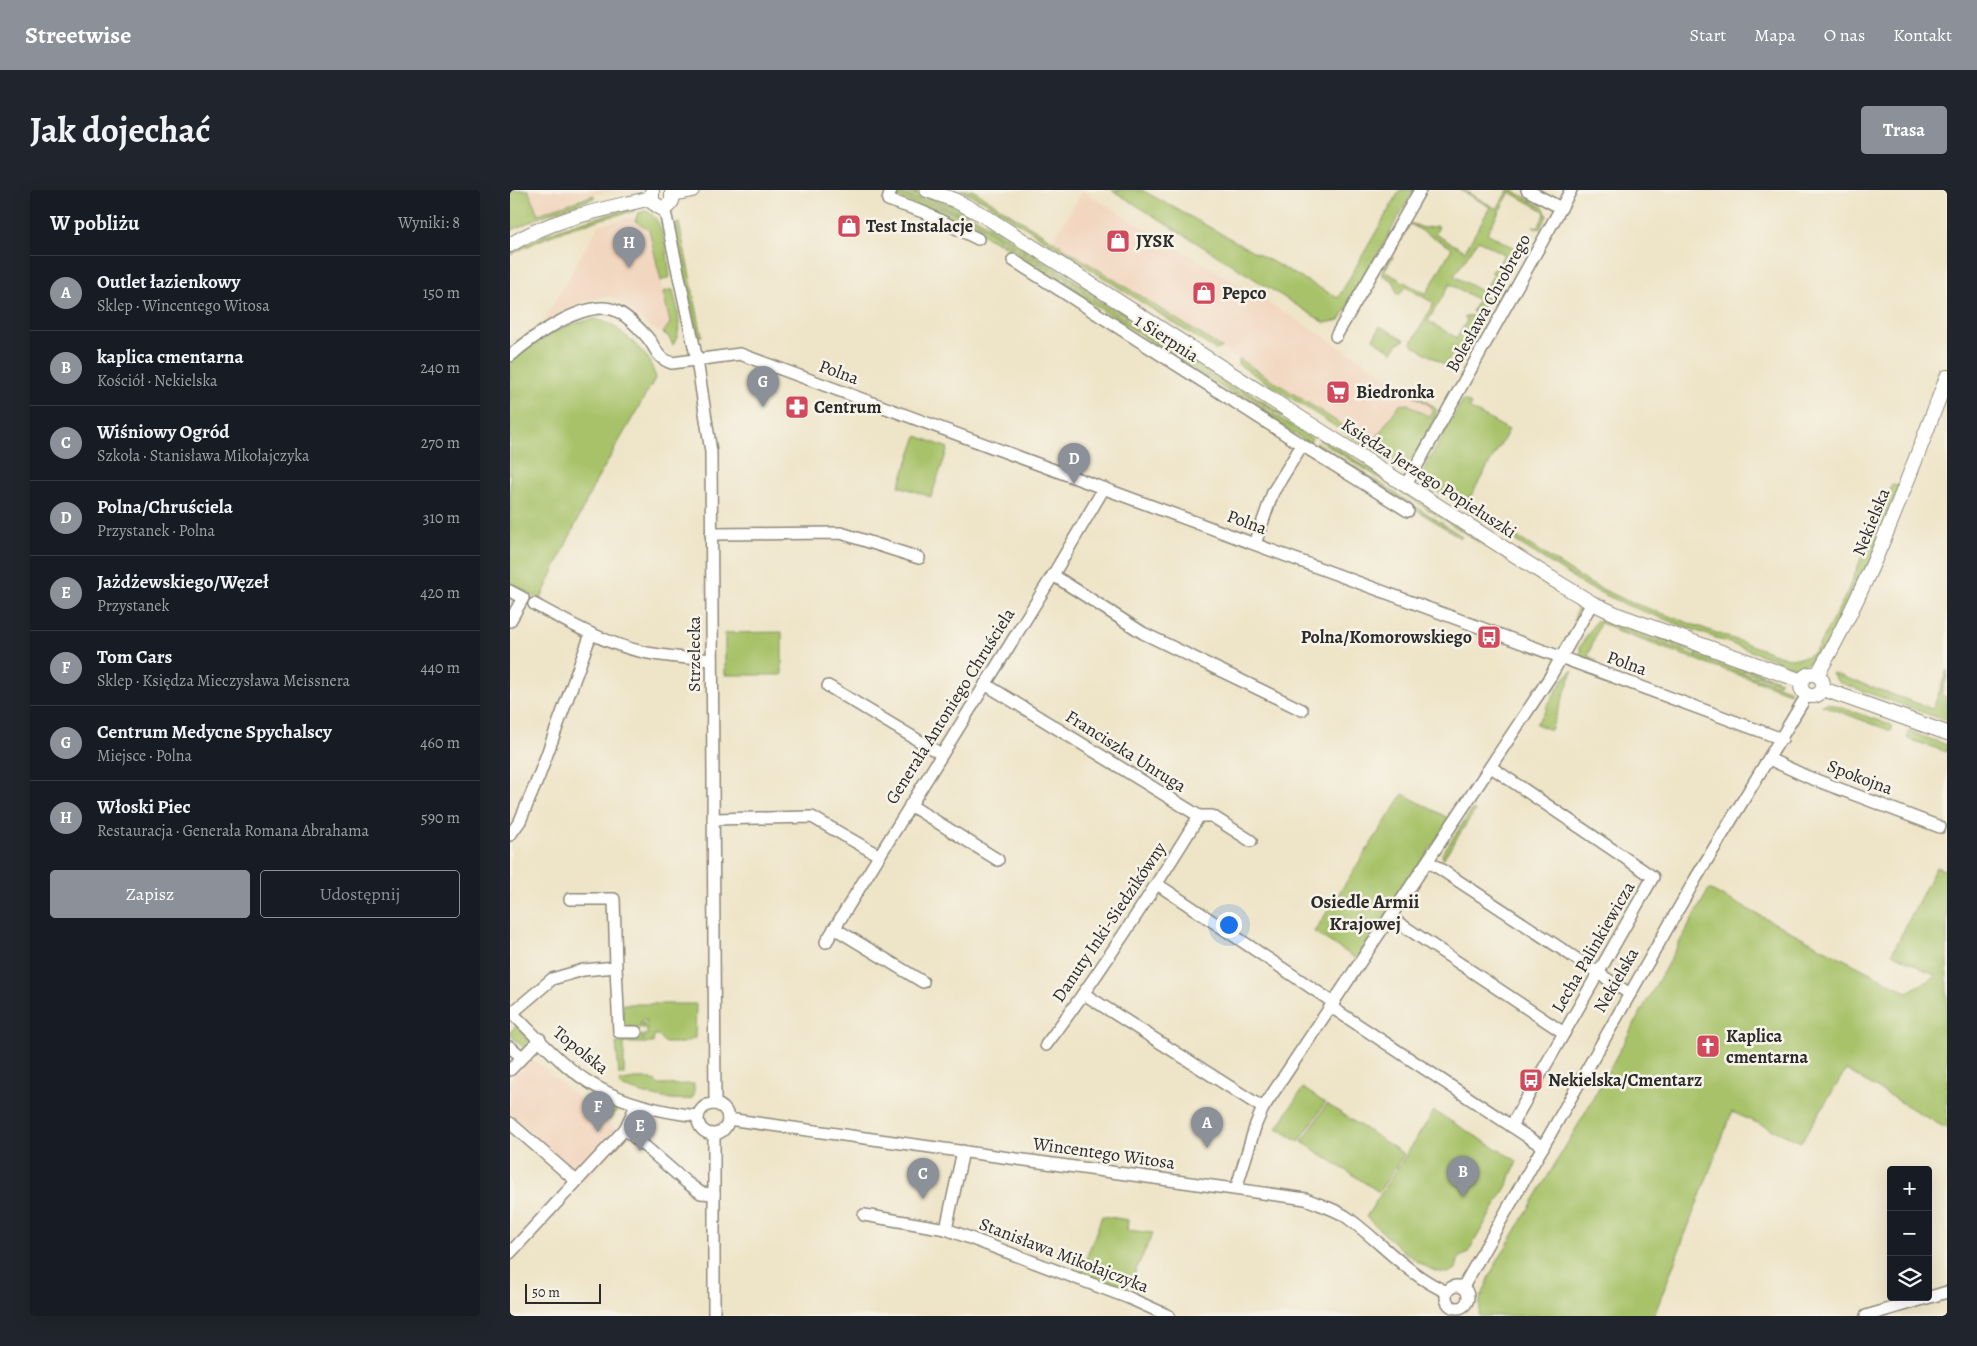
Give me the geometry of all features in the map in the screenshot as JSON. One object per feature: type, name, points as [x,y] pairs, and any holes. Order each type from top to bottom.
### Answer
[{"type":"street","points":[[510,245],[535,232],[580,214],[651,194],[654,204],[664,207],[670,204],[673,192],[692,190]]},
{"type":"street","points":[[891,190],[888,200],[923,212],[978,240]]},
{"type":"street","name":"Księdza Jerzego Popiełuszki","points":[[927,190],[954,200],[983,215],[1554,580],[1592,602],[1657,630],[1802,681]]},
{"type":"street","points":[[1336,336],[1420,190]]},
{"type":"street","points":[[1527,190],[1561,208]]},
{"type":"street","name":"Bolesława Chrobrego","points":[[1406,485],[1571,190]]},
{"type":"street","name":"Strzelecka","points":[[664,207],[698,360],[711,452],[714,1104]]},
{"type":"street","name":"1 Sierpnia","points":[[1013,260],[1408,511]]},
{"type":"street","name":"Polna","points":[[510,356],[533,336],[580,312],[595,308],[613,309],[629,320],[648,338],[661,360],[672,363],[740,354],[1782,739]]},
{"type":"street","name":"Nekielska","points":[[1817,675],[1860,594],[1885,540],[1947,377]]},
{"type":"street","points":[[1255,544],[1273,492],[1302,445]]},
{"type":"street","name":"Generała Antoniego Chruściela","points":[[826,942],[878,855],[1053,575],[1104,488]]},
{"type":"street","points":[[711,534],[841,533],[919,558]]},
{"type":"street","points":[[1053,575],[1143,633],[1302,710]]},
{"type":"street","points":[[510,591],[523,598],[510,621]]},
{"type":"street","points":[[1236,1189],[1256,1124],[1263,1108],[1562,658],[1592,602]]},
{"type":"street","points":[[534,604],[591,634],[644,652],[712,660]]},
{"type":"street","points":[[510,835],[520,822],[539,776],[591,634]]},
{"type":"street","points":[[1810,674],[1817,675],[1823,682],[1823,689],[1814,696],[1807,695],[1802,690],[1802,681],[1810,674]]},
{"type":"street","name":"Franciszka Unruga","points":[[984,684],[1200,816],[1212,816],[1251,841]]},
{"type":"street","points":[[828,686],[941,754]]},
{"type":"street","points":[[1823,689],[1947,733]]},
{"type":"street","name":"Nekielska","points":[[1464,1288],[1696,878],[1807,695]]},
{"type":"street","name":"Spokojna","points":[[1769,759],[1940,827]]},
{"type":"street","name":"Lecha Palinkiewicza","points":[[1491,767],[1653,877],[1511,1126]]},
{"type":"street","points":[[910,804],[998,860]]},
{"type":"street","points":[[713,819],[812,816],[878,855]]},
{"type":"street","name":"Danuty Inki-Siedzikówny","points":[[1046,1045],[1084,994],[1200,816]]},
{"type":"street","points":[[1428,861],[1630,994]]},
{"type":"street","points":[[1157,884],[1543,1147]]},
{"type":"street","points":[[570,899],[614,899],[619,1032],[636,1032]]},
{"type":"street","points":[[1390,917],[1564,1034]]},
{"type":"street","points":[[834,928],[922,982]]},
{"type":"street","points":[[511,1012],[552,979],[583,970],[616,967]]},
{"type":"street","points":[[1084,994],[1263,1108]]},
{"type":"street","name":"Topolska","points":[[511,1012],[572,1070],[596,1087],[636,1104],[698,1116]]},
{"type":"street","points":[[510,1070],[540,1039]]},
{"type":"street","points":[[510,1047],[522,1057]]},
{"type":"street","points":[[510,1254],[575,1180],[625,1129],[636,1104]]},
{"type":"street","points":[[714,1104],[722,1107],[728,1119],[726,1128],[719,1134],[714,1135],[701,1130],[697,1121],[702,1108],[714,1104]]},
{"type":"street","name":"Wincentego Witosa","points":[[728,1119],[1306,1199],[1346,1217],[1409,1270],[1431,1285],[1447,1292]]},
{"type":"street","points":[[510,1123],[575,1180]]},
{"type":"street","points":[[625,1129],[701,1193],[714,1194]]},
{"type":"street","points":[[714,1135],[714,1316]]},
{"type":"street","points":[[946,1229],[962,1151]]},
{"type":"street","name":"Stanisława Mikołajczyka","points":[[864,1215],[946,1229],[1129,1298],[1169,1316]]},
{"type":"street","points":[[1454,1286],[1464,1288],[1467,1291],[1467,1301],[1461,1312],[1447,1302],[1447,1292],[1454,1286]]},
{"type":"street","points":[[1866,1316],[1947,1292]]},
{"type":"shaded area","points":[[528,190],[615,190],[582,197],[538,214]]},
{"type":"shaded area","points":[[1083,191],[1318,333],[1435,407],[1436,416],[1407,464],[1404,465],[1053,240]]},
{"type":"shaded area","points":[[631,218],[649,230],[670,324],[663,333],[651,328],[613,296],[588,300],[543,322],[599,225]]},
{"type":"shaded area","points":[[535,1061],[624,1137],[585,1182],[510,1113],[510,1080],[526,1063]]},
{"type":"green space","points":[[510,190],[528,190],[538,214],[594,195],[594,198],[540,217],[510,231]]},
{"type":"green space","points":[[898,190],[916,192],[936,199],[979,219],[1180,347],[1178,350],[974,220],[929,200]]},
{"type":"green space","points":[[959,190],[972,190],[979,194],[1222,348],[1216,350],[984,201]]},
{"type":"green space","points":[[1112,190],[1142,190],[1338,298],[1400,190],[1414,190],[1340,320],[1325,323]]},
{"type":"green space","points":[[1460,190],[1497,209],[1508,190],[1512,190],[1544,208],[1547,216],[1540,229],[1533,226],[1538,227],[1545,214],[1544,211],[1510,192],[1487,233],[1516,249],[1505,269],[1498,266],[1504,254],[1478,240],[1454,276],[1483,292],[1494,274],[1491,272],[1492,270],[1494,271],[1495,268],[1503,272],[1479,315],[1472,312],[1478,300],[1450,284],[1428,321],[1457,338],[1467,320],[1464,318],[1466,316],[1468,317],[1469,315],[1477,319],[1459,351],[1452,347],[1458,352],[1455,358],[1451,356],[1445,365],[1411,344],[1434,303],[1405,287],[1400,294],[1397,294],[1394,282],[1381,274],[1391,256],[1393,257],[1384,271],[1426,294],[1452,248],[1410,224],[1401,241],[1400,239],[1410,223],[1424,228],[1437,226],[1439,227],[1435,234],[1465,251],[1490,207]]},
{"type":"green space","points":[[898,193],[925,201],[951,212],[977,224],[1001,239],[999,243],[947,217],[897,197]]},
{"type":"green space","points":[[634,208],[634,211],[555,234],[510,255],[510,252],[525,244],[555,231]]},
{"type":"green space","points":[[646,211],[657,221],[664,239],[670,277],[661,281],[649,230],[635,221],[638,213]]},
{"type":"green space","points":[[679,223],[702,336],[697,337],[674,224]]},
{"type":"green space","points":[[1003,241],[1062,278],[1059,283],[1001,244]]},
{"type":"green space","points":[[1066,281],[1176,352],[1174,356],[1063,285]]},
{"type":"green space","points":[[673,290],[679,318],[678,332],[673,345],[668,336],[663,333],[670,323],[663,292]]},
{"type":"green space","points":[[596,319],[613,325],[632,341],[648,358],[656,377],[594,485],[540,600],[510,583],[510,364],[539,339],[571,325]]},
{"type":"green space","points":[[1380,326],[1405,340],[1398,343],[1393,352],[1373,339]]},
{"type":"green space","points":[[1185,351],[1315,435],[1314,437],[1183,354]]},
{"type":"green space","points":[[1182,356],[1312,439],[1309,443],[1179,360]]},
{"type":"green space","points":[[1239,359],[1372,444],[1399,405],[1408,404],[1429,417],[1432,412],[1431,406],[1394,382],[1433,406],[1436,409],[1436,415],[1413,458],[1399,467],[1238,364]]},
{"type":"green space","points":[[1463,400],[1471,404],[1469,408],[1509,430],[1466,504],[1589,583],[1630,602],[1784,657],[1807,656],[1818,647],[1846,595],[1892,484],[1900,487],[1866,570],[1822,659],[1819,657],[1814,664],[1809,662],[1797,668],[1629,606],[1588,587],[1423,482],[1422,478],[1425,467]]},
{"type":"green space","points":[[917,436],[948,448],[931,497],[899,486]]},
{"type":"green space","points":[[1321,438],[1575,600],[1580,611],[1576,623],[1574,621],[1577,609],[1573,602],[1319,440]]},
{"type":"green space","points":[[1317,443],[1462,536],[1461,538],[1315,446]]},
{"type":"green space","points":[[1599,620],[1786,688],[1791,692],[1616,631],[1615,628],[1600,623],[1588,656],[1596,660],[1597,664],[1581,656],[1580,647],[1596,621]]},
{"type":"green space","points":[[1619,621],[1781,681],[1779,683],[1620,625]]},
{"type":"green space","points":[[782,632],[782,675],[725,675],[725,633]]},
{"type":"green space","points":[[1573,670],[1551,730],[1536,724],[1547,709],[1564,678]]},
{"type":"green space","points":[[1947,670],[1947,677],[1941,695],[1947,697],[1947,721],[1838,682],[1832,673],[1933,709]]},
{"type":"green space","points":[[1828,703],[1891,725],[1891,731],[1822,705]]},
{"type":"green space","points":[[1908,731],[1947,745],[1947,752],[1908,739]]},
{"type":"green space","points":[[1403,794],[1450,819],[1357,959],[1314,932]]},
{"type":"green space","points":[[1472,810],[1475,811],[1443,859],[1442,854]]},
{"type":"green space","points":[[1936,867],[1947,871],[1947,1129],[1846,1070],[1801,1142],[1732,1112],[1654,1316],[1479,1316],[1480,1300],[1493,1269],[1581,1120],[1709,889],[1907,992],[1936,976],[1892,953]]},
{"type":"green space","points":[[623,1004],[696,1004],[695,1038],[683,1043],[665,1043],[657,1035],[654,1035],[653,1043],[624,1043],[624,1074],[619,1075],[616,1043],[622,1043],[626,1036],[642,1035],[642,1040],[644,1040],[644,1035],[647,1035],[647,1028],[642,1028],[642,1023],[647,1023],[647,1020],[641,1021],[640,1028],[628,1027],[623,1024]]},
{"type":"green space","points":[[517,1025],[529,1039],[528,1044],[524,1048],[510,1035],[510,1032]]},
{"type":"green space","points":[[634,1079],[652,1079],[659,1085],[694,1084],[694,1096],[691,1099],[682,1100],[664,1098],[620,1086],[619,1082]]},
{"type":"green space","points":[[1303,1088],[1325,1103],[1299,1142],[1277,1128]]},
{"type":"green space","points":[[616,1103],[617,1111],[609,1120],[599,1111],[605,1104]]},
{"type":"green space","points":[[1327,1104],[1404,1154],[1379,1192],[1302,1142]]},
{"type":"green space","points":[[1434,1111],[1517,1161],[1509,1182],[1467,1254],[1459,1257],[1456,1269],[1448,1273],[1426,1267],[1415,1260],[1366,1217]]},
{"type":"green space","points":[[1102,1216],[1128,1220],[1127,1230],[1153,1233],[1125,1294],[1079,1278]]},
{"type":"place","name":"Test Instalacje","points":[[849,226]]},
{"type":"place","name":"JYSK","points":[[1118,241]]},
{"type":"place","name":"Włoski Piec","points":[[629,268]]},
{"type":"place","name":"Pepco","points":[[1204,293]]},
{"type":"place","name":"Biedronka","points":[[1338,392]]},
{"type":"place","name":"Centrum Medycne Spychalscy","points":[[763,407]]},
{"type":"place","name":"Centrum","points":[[797,407]]},
{"type":"place","name":"Polna/Chruściela","points":[[1074,484]]},
{"type":"place","name":"Polna/Komorowskiego","points":[[1489,637]]},
{"type":"place","name":"Kaplica cmentarna","points":[[1708,1046]]},
{"type":"place","name":"Nekielska/Cmentarz","points":[[1531,1080]]},
{"type":"place","name":"Tom Cars","points":[[598,1132]]},
{"type":"place","name":"Outlet łazienkowy","points":[[1207,1148]]},
{"type":"place","name":"Jażdżewskiego/Węzeł","points":[[640,1151]]},
{"type":"place","name":"kaplica cmentarna","points":[[1463,1197]]},
{"type":"place","name":"Wiśniowy Ogród","points":[[923,1199]]},
{"type":"district","name":"Osiedle Armii Krajowej","points":[[1365,912]]}]
